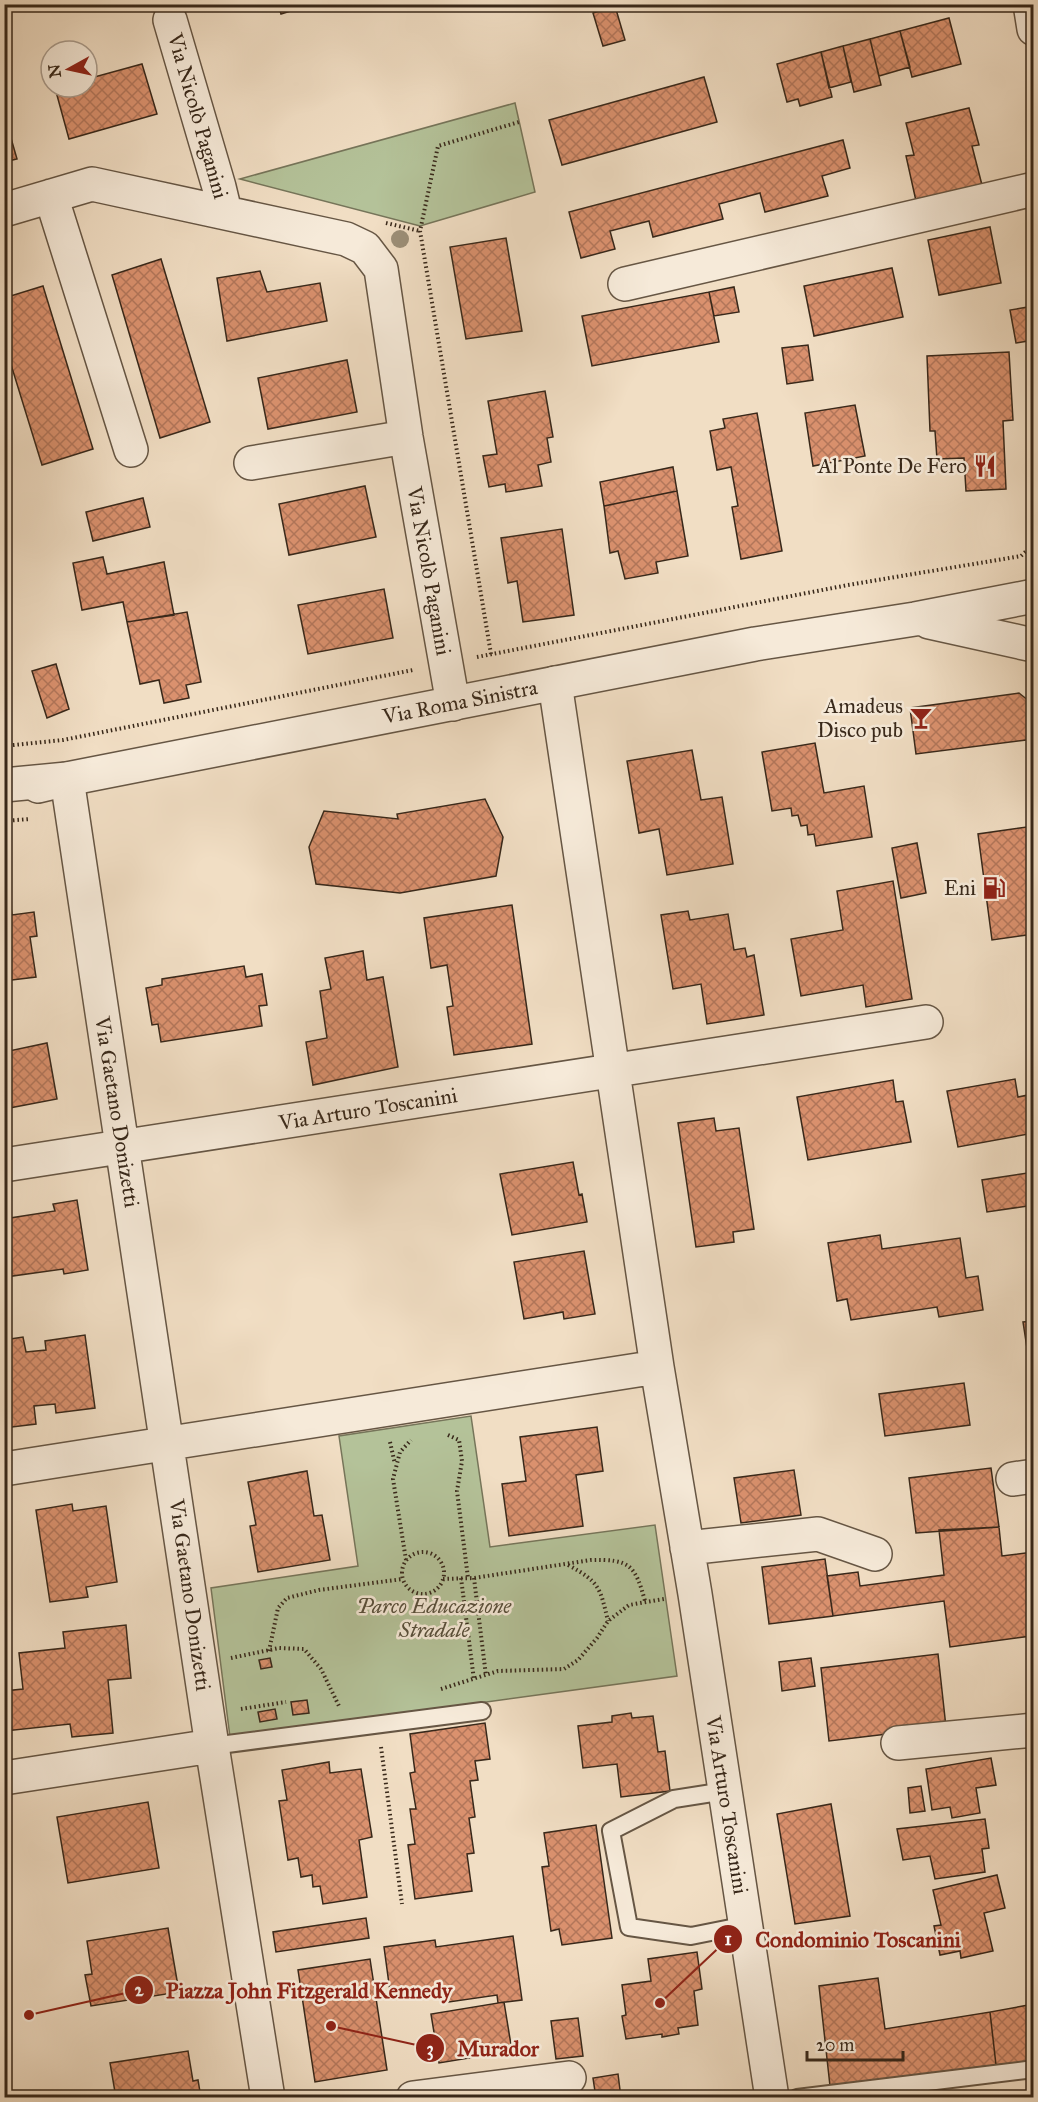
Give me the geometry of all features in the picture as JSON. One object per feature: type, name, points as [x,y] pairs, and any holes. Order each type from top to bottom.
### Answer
[{"type":"street","points":[[1030,4],[1034,28]]},
{"type":"street","name":"Via Nicolò Paganini","points":[[170,20],[225,212]]},
{"type":"street","name":"Via Nicolò Paganini","points":[[4,210],[92,184],[346,239],[365,248],[381,269],[406,437],[453,705]]},
{"type":"street","points":[[625,284],[1034,189]]},
{"type":"street","points":[[51,196],[131,450]]},
{"type":"street","points":[[251,463],[406,437]]},
{"type":"street","name":"Via Roma Sinistra","points":[[4,785],[67,779],[453,705],[754,644],[915,619],[1034,596]]},
{"type":"street","points":[[1033,645],[1029,625],[1034,606]]},
{"type":"street","name":"Via Roma Sinistra","points":[[915,619],[1033,645]]},
{"type":"street","name":"Via Arturo Toscanini","points":[[555,683],[657,1367],[695,1594],[772,2097]]},
{"type":"street","points":[[4,793],[67,779]]},
{"type":"street","name":"Via Gaetano Donizetti","points":[[67,779],[212,1746],[268,2097]]},
{"type":"street","name":"Via Arturo Toscanini","points":[[4,1165],[926,1022]]},
{"type":"street","points":[[4,1469],[657,1367]]},
{"type":"street","points":[[687,1548],[818,1534],[875,1554]]},
{"type":"street","points":[[898,1743],[1034,1731]]},
{"type":"street","points":[[4,1778],[212,1746]]},
{"type":"street","points":[[413,2097],[569,2078]]},
{"type":"lane","points":[[212,1746],[482,1711]]},
{"type":"lane","points":[[725,1791],[674,1799],[611,1831],[629,1927],[691,1936],[746,1925]]},
{"type":"lane","points":[[797,2097],[1034,2069]]},
{"type":"path","points":[[491,654],[420,231],[438,146],[519,122]]},
{"type":"path","points":[[4,746],[63,740],[848,585],[1021,555],[1034,544]]},
{"type":"path","points":[[444,1435],[451,1435],[459,1440],[462,1461],[457,1491],[468,1578]]},
{"type":"path","points":[[406,1560],[393,1479],[400,1452],[409,1440],[418,1439]]},
{"type":"path","points":[[443,1579],[441,1563],[434,1555],[420,1552],[409,1557],[403,1567],[403,1580],[408,1587],[421,1594],[432,1592],[443,1579],[474,1578],[566,1564],[611,1560],[626,1564],[638,1576],[645,1601]]},
{"type":"path","points":[[566,1564],[584,1573],[601,1589],[608,1622]]},
{"type":"path","points":[[461,1578],[474,1680]]},
{"type":"path","points":[[474,1578],[486,1676]]},
{"type":"path","points":[[269,1651],[278,1608],[287,1598],[319,1590],[403,1580]]},
{"type":"path","points":[[430,1692],[498,1671],[564,1669],[578,1660],[608,1622],[629,1605],[695,1594]]},
{"type":"path","points":[[200,1663],[279,1648],[304,1649],[321,1669],[339,1706],[346,1709]]},
{"type":"path","points":[[233,1657],[235,1668]]},
{"type":"path","points":[[240,1698],[242,1718]]},
{"type":"path","points":[[241,1709],[286,1702]]},
{"type":"path","points":[[378,1724],[402,1904]]},
{"type":"green space","points":[[515,103],[535,192],[420,226],[240,179]]},
{"type":"green space","name":"Parco Educazione Stradale","points":[[471,1416],[490,1547],[655,1525],[677,1676],[230,1737],[211,1588],[358,1566],[339,1436]]},
{"type":"building","points":[[278,4],[310,4],[310,5],[281,14]]},
{"type":"building","points":[[615,6],[625,40],[603,46],[593,13]]},
{"type":"building","points":[[949,18],[961,64],[912,77],[900,31]]},
{"type":"building","points":[[900,31],[910,67],[879,76],[870,39]]},
{"type":"building","points":[[870,39],[881,85],[854,92],[843,46]]},
{"type":"building","points":[[843,46],[851,82],[829,88],[821,52]]},
{"type":"building","points":[[821,52],[832,97],[800,106],[798,99],[787,102],[777,64]]},
{"type":"building","points":[[142,64],[157,114],[69,139],[58,99],[99,99],[99,76]]},
{"type":"building","points":[[704,77],[717,122],[562,165],[549,120]]},
{"type":"building","points":[[969,108],[979,145],[972,146],[982,185],[916,201],[906,156],[914,155],[906,123]]},
{"type":"building","points":[[4,114],[17,159],[4,162]]},
{"type":"building","points":[[843,140],[850,168],[822,176],[828,196],[765,212],[760,193],[719,204],[723,219],[653,237],[649,221],[610,231],[615,249],[581,258],[569,212]]},
{"type":"building","points":[[990,227],[1001,283],[939,295],[928,240]]},
{"type":"building","points":[[506,238],[522,331],[466,339],[450,247]]},
{"type":"building","points":[[161,259],[210,422],[160,438],[112,275]]},
{"type":"building","points":[[892,268],[903,317],[814,336],[804,286]]},
{"type":"building","points":[[260,271],[267,292],[320,283],[327,321],[227,341],[217,278]]},
{"type":"building","points":[[43,286],[93,449],[42,465],[4,342],[4,298]]},
{"type":"building","points":[[734,287],[739,312],[714,316],[709,292]]},
{"type":"building","points":[[709,292],[719,342],[592,366],[582,316]]},
{"type":"building","points":[[1034,306],[1034,340],[1016,343],[1010,310]]},
{"type":"building","points":[[808,345],[813,380],[787,384],[782,348]]},
{"type":"building","points":[[1009,352],[1013,420],[1003,421],[1006,489],[966,491],[964,458],[937,459],[935,431],[930,431],[927,356]]},
{"type":"building","points":[[347,360],[357,412],[268,429],[258,378]]},
{"type":"building","points":[[545,391],[553,437],[547,438],[551,462],[538,465],[542,486],[506,492],[505,484],[489,487],[483,456],[497,454],[488,401]]},
{"type":"building","points":[[855,405],[865,456],[813,466],[805,413]]},
{"type":"building","points":[[757,413],[782,551],[741,559],[732,507],[738,506],[731,467],[717,470],[710,431],[725,428],[723,419]]},
{"type":"building","points":[[673,467],[677,491],[604,506],[600,482]]},
{"type":"building","points":[[365,486],[376,537],[289,555],[279,504]]},
{"type":"building","points":[[677,491],[688,556],[656,562],[658,573],[625,579],[618,551],[610,553],[604,506]]},
{"type":"building","points":[[143,498],[150,527],[93,541],[86,512]]},
{"type":"building","points":[[562,529],[574,615],[523,622],[517,581],[508,583],[501,538]]},
{"type":"building","points":[[103,557],[107,574],[164,562],[174,615],[127,622],[123,602],[82,610],[73,563]]},
{"type":"building","points":[[384,589],[393,638],[308,654],[298,605]]},
{"type":"building","points":[[187,612],[201,682],[186,685],[189,698],[164,703],[159,680],[140,684],[127,622]]},
{"type":"building","points":[[56,664],[69,709],[47,718],[32,671]]},
{"type":"building","points":[[1019,693],[1034,705],[1034,739],[916,754],[910,708]]},
{"type":"building","points":[[815,743],[824,793],[864,786],[872,837],[816,846],[814,834],[808,835],[807,825],[801,826],[798,815],[792,816],[791,808],[772,811],[762,752]]},
{"type":"building","points":[[692,750],[701,800],[722,797],[733,864],[667,875],[659,829],[639,833],[627,761]]},
{"type":"building","points":[[485,799],[503,837],[496,876],[400,893],[316,884],[309,847],[324,811],[398,819],[397,814]]},
{"type":"building","points":[[1034,826],[1034,934],[992,940],[978,834]]},
{"type":"building","points":[[917,843],[926,893],[901,898],[892,848]]},
{"type":"building","points":[[893,881],[912,999],[866,1007],[863,985],[801,996],[791,939],[843,930],[837,891]]},
{"type":"building","points":[[8,885],[12,915],[34,912],[37,936],[30,937],[36,977],[4,981],[4,886]]},
{"type":"building","points":[[512,905],[532,1044],[454,1055],[447,1007],[453,1006],[447,965],[431,968],[424,918]]},
{"type":"building","points":[[688,911],[690,920],[728,914],[734,950],[745,948],[747,957],[754,955],[764,1015],[707,1024],[701,984],[673,989],[661,915]]},
{"type":"building","points":[[363,951],[367,980],[383,977],[398,1067],[313,1085],[306,1042],[327,1038],[320,991],[331,989],[325,958]]},
{"type":"building","points":[[244,966],[246,977],[262,974],[267,1005],[259,1006],[262,1026],[161,1042],[158,1024],[152,1025],[146,988],[162,985],[162,979]]},
{"type":"building","points":[[47,1043],[57,1099],[4,1109],[4,1052]]},
{"type":"building","points":[[1015,1079],[1018,1097],[1028,1095],[1034,1133],[958,1147],[947,1091]]},
{"type":"building","points":[[893,1080],[896,1102],[903,1101],[911,1142],[808,1160],[797,1097]]},
{"type":"building","points":[[714,1118],[716,1131],[739,1128],[754,1229],[733,1232],[734,1242],[696,1247],[678,1123]]},
{"type":"building","points":[[573,1162],[587,1222],[512,1235],[500,1174]]},
{"type":"building","points":[[1034,1172],[1034,1205],[987,1212],[982,1180]]},
{"type":"building","points":[[77,1200],[88,1270],[64,1274],[63,1269],[6,1277],[7,1282],[4,1283],[4,1219],[55,1211],[53,1204]]},
{"type":"building","points":[[880,1235],[882,1249],[960,1238],[966,1278],[978,1276],[983,1310],[939,1317],[937,1307],[851,1320],[847,1299],[837,1301],[828,1243]]},
{"type":"building","points":[[584,1251],[595,1314],[564,1319],[563,1312],[524,1319],[514,1262]]},
{"type":"building","points":[[1034,1321],[1034,1381],[1032,1381],[1023,1322]]},
{"type":"building","points":[[85,1335],[95,1408],[56,1413],[55,1404],[34,1406],[36,1424],[4,1428],[4,1340],[23,1337],[26,1352],[46,1350],[45,1341]]},
{"type":"building","points":[[964,1383],[970,1425],[885,1436],[879,1394]]},
{"type":"building","points":[[597,1427],[603,1471],[576,1475],[583,1526],[509,1536],[502,1484],[526,1481],[520,1437]]},
{"type":"building","points":[[991,1468],[999,1527],[916,1533],[909,1478]]},
{"type":"building","points":[[794,1470],[801,1515],[741,1523],[734,1478]]},
{"type":"building","points":[[307,1471],[314,1516],[322,1515],[330,1560],[258,1572],[250,1526],[256,1525],[248,1482]]},
{"type":"building","points":[[72,1504],[73,1511],[106,1506],[117,1582],[86,1587],[88,1597],[50,1602],[36,1510]]},
{"type":"building","points":[[999,1527],[1002,1556],[1033,1552],[1034,1630],[1030,1631],[1031,1636],[950,1647],[944,1601],[833,1616],[827,1576],[858,1572],[860,1586],[944,1575],[939,1530]]},
{"type":"building","points":[[825,1559],[833,1616],[769,1624],[762,1567]]},
{"type":"building","points":[[126,1625],[131,1678],[108,1680],[113,1733],[72,1737],[70,1724],[5,1731],[4,1691],[23,1689],[19,1653],[65,1648],[63,1632]]},
{"type":"building","points":[[938,1654],[946,1727],[829,1741],[821,1668]]},
{"type":"building","points":[[270,1658],[272,1667],[261,1669],[259,1660]]},
{"type":"building","points":[[811,1658],[815,1686],[782,1691],[779,1662]]},
{"type":"building","points":[[307,1700],[309,1713],[293,1715],[291,1702]]},
{"type":"building","points":[[275,1709],[277,1719],[260,1722],[258,1712]]},
{"type":"building","points":[[631,1713],[632,1718],[653,1716],[658,1752],[665,1751],[670,1791],[621,1797],[617,1764],[583,1768],[578,1726],[612,1722],[612,1716]]},
{"type":"building","points":[[485,1723],[490,1759],[475,1761],[478,1780],[470,1781],[475,1817],[469,1818],[474,1853],[467,1854],[472,1891],[415,1899],[408,1845],[415,1844],[410,1809],[416,1809],[410,1773],[415,1772],[410,1734]]},
{"type":"building","points":[[991,1758],[996,1785],[976,1788],[980,1813],[952,1818],[950,1807],[932,1810],[926,1769]]},
{"type":"building","points":[[329,1762],[330,1773],[361,1769],[372,1837],[359,1840],[367,1897],[323,1904],[320,1886],[313,1887],[312,1875],[301,1877],[298,1858],[288,1860],[279,1801],[287,1800],[282,1770]]},
{"type":"building","points":[[921,1786],[925,1811],[910,1813],[908,1788]]},
{"type":"building","points":[[148,1802],[159,1868],[68,1883],[57,1817]]},
{"type":"building","points":[[831,1804],[850,1916],[795,1924],[777,1814]]},
{"type":"building","points":[[985,1819],[989,1848],[982,1849],[985,1872],[935,1879],[930,1856],[903,1860],[897,1829]]},
{"type":"building","points":[[596,1825],[612,1938],[562,1945],[559,1929],[551,1931],[542,1867],[549,1866],[544,1833]]},
{"type":"building","points":[[997,1875],[1005,1908],[984,1913],[993,1951],[961,1958],[960,1951],[940,1955],[934,1926],[941,1925],[933,1890]]},
{"type":"building","points":[[366,1918],[369,1938],[276,1952],[273,1932]]},
{"type":"building","points":[[168,1928],[179,1992],[91,2006],[85,1975],[92,1974],[87,1941]]},
{"type":"building","points":[[513,1936],[522,2000],[498,2003],[497,1995],[442,2003],[441,1992],[391,1999],[384,1947],[435,1940],[436,1947]]},
{"type":"building","points":[[697,1952],[702,1989],[694,1991],[698,2025],[678,2028],[679,2034],[626,2039],[622,2016],[626,2015],[622,1985],[651,1981],[648,1959]]},
{"type":"building","points":[[370,1959],[387,2070],[315,2082],[298,1970]]},
{"type":"building","points":[[878,1978],[885,2029],[990,2012],[996,2065],[830,2086],[819,1986]]},
{"type":"building","points":[[504,2002],[512,2051],[439,2063],[431,2014]]},
{"type":"building","points":[[1034,2004],[1034,2061],[996,2065],[990,2012]]},
{"type":"building","points":[[578,2018],[583,2056],[556,2059],[551,2021]]},
{"type":"building","points":[[188,2051],[193,2081],[198,2080],[201,2098],[116,2098],[110,2063]]},
{"type":"building","points":[[618,2074],[621,2098],[596,2098],[593,2078]]},
{"type":"place","name":"Al Ponte De Fero","points":[[985,466]]},
{"type":"place","name":"Amadeus Disco pub","points":[[921,718]]},
{"type":"place","name":"Eni","points":[[994,888]]},
{"type":"place","name":"Condominio Toscanini","points":[[660,2003]]},
{"type":"place","name":"Piazza John Fitzgerald Kennedy","points":[[29,2015]]},
{"type":"place","name":"Murador","points":[[331,2026]]}]
